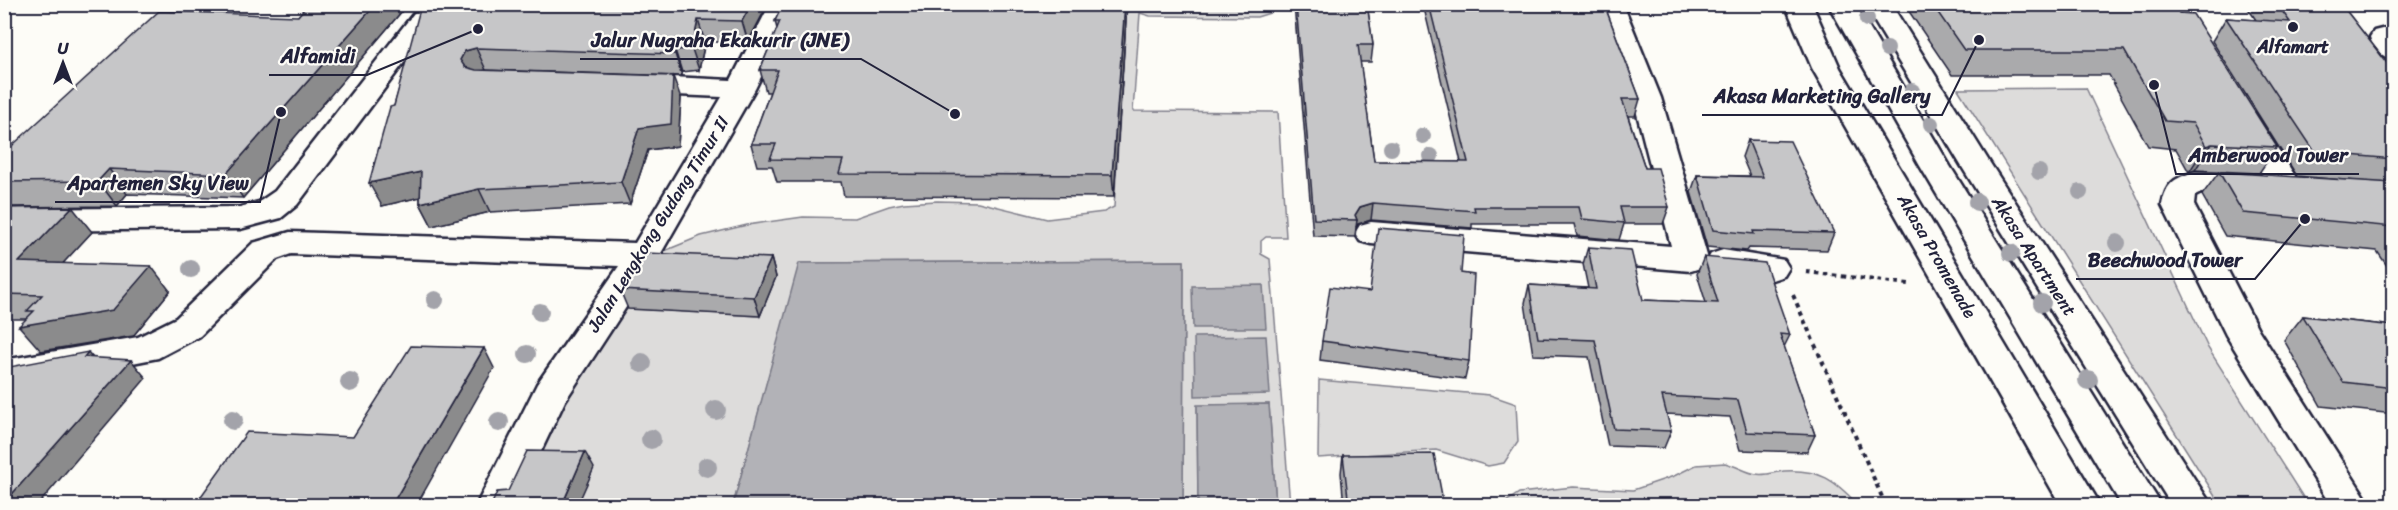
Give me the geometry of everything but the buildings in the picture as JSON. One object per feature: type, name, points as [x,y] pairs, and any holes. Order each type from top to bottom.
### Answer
[{"type":"street","points":[[4,220],[240,218],[270,210],[286,198],[435,4]]},
{"type":"street","name":"Jalan Lengkong Gudang Timur II","points":[[495,506],[550,394],[644,255],[741,88],[784,4]]},
{"type":"street","points":[[1609,4],[1647,98],[1691,259]]},
{"type":"street","name":"Akasa Promenade","points":[[1798,4],[1826,68],[1958,290],[2082,506]]},
{"type":"street","name":"Akasa Apartment","points":[[1841,4],[1935,166],[2143,506]]},
{"type":"street","name":"Akasa Apartment","points":[[1877,4],[1977,167],[2193,506]]},
{"type":"street","points":[[2394,34],[2384,37],[2394,51]]},
{"type":"street","points":[[608,84],[741,88]]},
{"type":"street","points":[[2227,90],[2298,188],[2195,182],[2180,191],[2178,205],[2244,335],[2352,506]]},
{"type":"street","points":[[1935,166],[1977,167]]},
{"type":"street","points":[[1371,233],[1691,259],[1772,268]]},
{"type":"street","points":[[4,374],[145,350],[188,327],[265,251],[290,243],[644,255]]},
{"type":"street","points":[[2102,440],[2153,441]]},
{"type":"path","points":[[1772,268],[1958,290]]},
{"type":"path","points":[[1772,268],[1796,299],[1886,506]]},
{"type":"shaded area","points":[[1127,5],[1269,5],[1270,13],[1257,17],[1150,16],[1140,13],[1133,111],[1278,112],[1286,237],[1266,237],[1261,241],[1261,254],[1270,259],[1290,505],[1276,505],[1269,404],[1197,406],[1198,505],[1183,505],[1184,261],[800,263],[733,505],[484,506],[620,308],[760,316],[657,254],[701,236],[747,225],[803,217],[855,218],[904,203],[978,202],[1047,219],[1104,212],[1114,207]]},
{"type":"shaded area","points":[[2086,88],[2208,348],[2308,505],[2221,505],[1958,89]]},
{"type":"shaded area","points":[[1184,261],[1183,505],[733,505],[799,263]]},
{"type":"shaded area","points":[[1263,285],[1266,328],[1193,328],[1192,286]]},
{"type":"shaded area","points":[[1266,336],[1270,394],[1195,396],[1194,337]]},
{"type":"shaded area","points":[[1319,380],[1490,395],[1516,404],[1518,442],[1504,463],[1488,466],[1436,450],[1318,458]]},
{"type":"shaded area","points":[[1269,404],[1276,505],[1198,505],[1197,405]]},
{"type":"shaded area","points":[[1725,463],[1759,474],[1797,471],[1817,474],[1842,489],[1858,505],[1504,506],[1503,504],[1519,493],[1573,487],[1633,490],[1674,476],[1696,465]]},
{"type":"place","name":"Alfamart","points":[[2293,27]]},
{"type":"place","name":"Alfamidi","points":[[478,29]]},
{"type":"place","name":"Akasa Marketing Gallery","points":[[1979,40]]},
{"type":"place","name":"Amberwood Tower","points":[[2154,85]]},
{"type":"place","name":"Apartemen Sky View","points":[[281,112]]},
{"type":"place","name":"Jalur Nugraha Ekakurir (JNE)","points":[[955,114]]},
{"type":"place","name":"Beechwood Tower","points":[[2305,219]]}]
